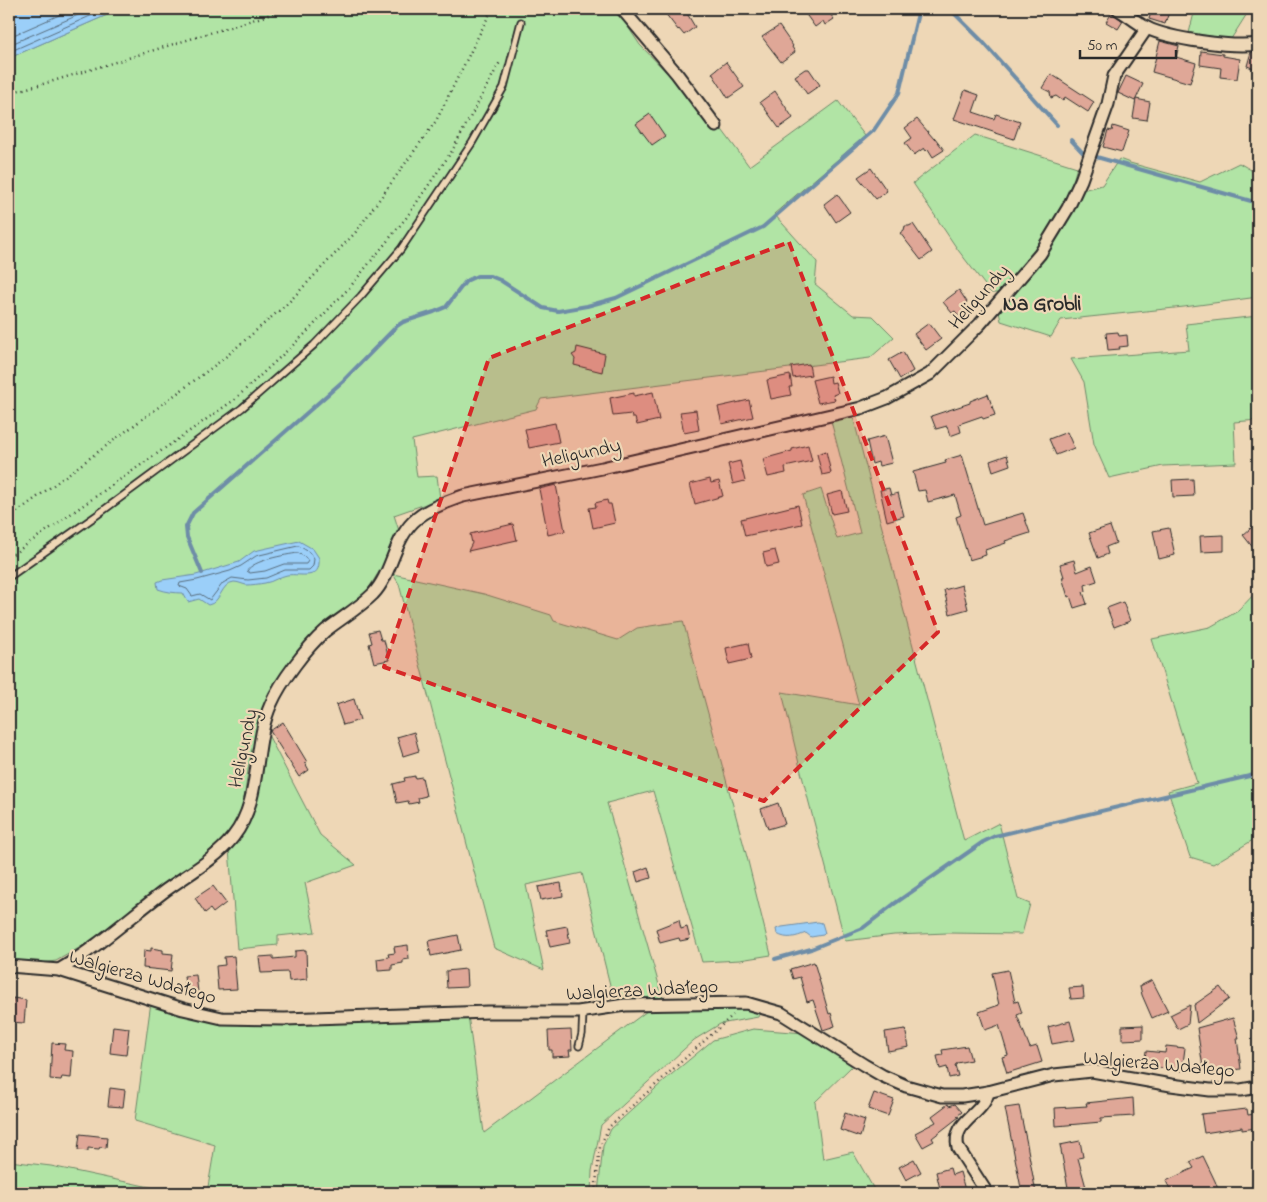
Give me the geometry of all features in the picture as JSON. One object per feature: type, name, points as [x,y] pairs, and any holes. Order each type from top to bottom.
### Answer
[{"type":"street","points":[[622,9],[677,74],[716,126]]},
{"type":"street","points":[[1118,9],[1147,28],[1165,34],[1221,44],[1258,44]]},
{"type":"street","name":"Heligundy","points":[[60,970],[79,958],[162,893],[208,861],[234,836],[244,818],[250,800],[262,737],[271,704],[294,667],[324,633],[373,593],[384,577],[402,538],[413,522],[420,517],[447,502],[463,496],[602,468],[861,408],[888,398],[930,374],[996,306],[1040,254],[1054,234],[1081,180],[1108,104],[1114,76],[1147,28]]},
{"type":"street","name":"Walgierza Wdałego","points":[[9,966],[60,970],[183,1009],[222,1018],[285,1019],[488,1012],[583,1011],[625,1005],[746,1003],[782,1013],[864,1066],[906,1086],[942,1096],[962,1096],[988,1092],[1054,1075],[1092,1071],[1210,1090],[1241,1090],[1258,1087]]},
{"type":"street","points":[[987,1193],[958,1148],[956,1140],[959,1129],[987,1100],[988,1092]]},
{"type":"lane","points":[[9,577],[242,408],[314,345],[361,296],[401,249],[472,143],[504,87],[520,22]]},
{"type":"lane","points":[[579,1046],[582,1034],[583,1011]]},
{"type":"path","points":[[9,93],[288,9]]},
{"type":"path","points":[[9,518],[222,360],[288,303],[355,233],[436,121],[492,9]]},
{"type":"path","points":[[524,13],[526,9]]},
{"type":"path","points":[[9,557],[234,400],[305,334],[350,287],[406,218],[452,151],[502,58]]},
{"type":"path","points":[[595,1193],[600,1147],[609,1127],[746,1003]]},
{"type":"highlighted area","points":[[789,242],[938,632],[764,801],[384,667],[489,358]]},
{"type":"green space","points":[[115,9],[616,9],[640,45],[720,127],[749,166],[838,101],[865,136],[774,214],[817,262],[815,284],[853,315],[873,316],[894,337],[870,358],[541,399],[536,409],[412,440],[417,477],[437,476],[440,499],[394,515],[399,531],[385,562],[367,591],[308,641],[288,665],[263,707],[249,764],[244,800],[237,821],[226,836],[208,854],[164,883],[102,935],[56,961],[41,963],[9,961],[9,58],[107,15]]},
{"type":"green space","points":[[1195,9],[1250,9],[1231,39],[1189,33]]},
{"type":"green space","points":[[975,135],[1077,167],[1065,208],[1052,232],[1000,293],[991,293],[958,250],[913,183]]},
{"type":"green space","points":[[1119,159],[1200,182],[1239,163],[1258,174],[1258,297],[1061,320],[1051,337],[1001,321],[999,312],[1060,234],[1082,190],[1102,185]]},
{"type":"green space","points":[[1258,316],[1258,420],[1234,422],[1236,463],[1163,466],[1109,478],[1094,444],[1084,382],[1071,359],[1189,350],[1186,324]]},
{"type":"green space","points":[[852,413],[964,841],[999,823],[1018,899],[1030,904],[1022,934],[948,933],[894,935],[845,941],[782,692],[859,705],[803,495],[821,489],[837,539],[860,533],[831,421]]},
{"type":"green space","points":[[393,574],[484,594],[551,615],[554,621],[618,640],[637,628],[683,621],[747,857],[771,955],[740,960],[702,962],[653,791],[607,803],[663,999],[614,1001],[582,873],[526,885],[544,970],[494,948],[399,584]]},
{"type":"green space","points":[[1258,590],[1258,837],[1213,864],[1190,857],[1168,791],[1197,783],[1152,639],[1210,627],[1238,611]]},
{"type":"green space","points":[[265,729],[320,835],[356,865],[305,883],[315,932],[278,936],[278,945],[237,949],[229,849],[247,823]]},
{"type":"green space","points":[[151,1002],[182,1015],[206,1021],[243,1025],[468,1015],[484,1133],[651,1008],[728,1008],[761,1011],[758,1017],[720,1024],[694,1040],[601,1125],[592,1171],[591,1193],[207,1193],[215,1145],[135,1121]]},
{"type":"green space","points":[[753,1029],[805,1033],[852,1066],[815,1102],[823,1159],[853,1152],[876,1193],[598,1193],[603,1146],[611,1129],[666,1079],[713,1040]]},
{"type":"green space","points":[[9,1161],[51,1166],[178,1193],[9,1193]]},
{"type":"water","points":[[9,9],[115,9],[107,15],[9,58]]},
{"type":"water","points":[[299,541],[313,549],[319,558],[317,570],[309,575],[287,575],[268,582],[246,585],[230,583],[223,589],[216,601],[208,605],[199,599],[188,602],[183,593],[158,589],[157,582],[162,580],[196,575],[239,562],[254,551]]},
{"type":"water","points":[[822,923],[825,933],[823,935],[811,937],[806,933],[795,937],[788,937],[777,934],[776,929],[782,927]]},
{"type":"building","points":[[662,9],[687,9],[685,10],[695,27],[684,35]]},
{"type":"building","points":[[802,9],[826,9],[834,19],[825,25],[823,21],[815,27]]},
{"type":"building","points":[[1152,9],[1170,9],[1165,24],[1149,19]]},
{"type":"building","points":[[1112,13],[1123,21],[1118,29],[1106,22]]},
{"type":"building","points":[[779,26],[795,52],[781,62],[762,37]]},
{"type":"building","points":[[1160,41],[1179,46],[1176,57],[1196,63],[1190,83],[1152,72]]},
{"type":"building","points":[[1201,51],[1240,59],[1237,79],[1220,77],[1221,68],[1200,65]]},
{"type":"building","points":[[1251,52],[1258,52],[1258,70],[1247,66]]},
{"type":"building","points":[[726,62],[744,87],[728,98],[712,73]]},
{"type":"building","points":[[805,69],[809,69],[820,85],[807,94],[795,76]]},
{"type":"building","points":[[1051,74],[1094,102],[1088,112],[1065,97],[1063,101],[1056,96],[1051,98],[1050,92],[1042,88]]},
{"type":"building","points":[[1126,76],[1143,84],[1135,101],[1118,93]]},
{"type":"building","points":[[965,90],[979,95],[973,112],[994,119],[996,114],[1020,122],[1014,139],[954,119]]},
{"type":"building","points":[[775,91],[793,118],[779,128],[760,102]]},
{"type":"building","points":[[1136,99],[1150,102],[1147,120],[1133,118]]},
{"type":"building","points":[[650,114],[665,136],[652,145],[636,124]]},
{"type":"building","points":[[917,119],[944,150],[933,157],[928,149],[926,151],[924,148],[914,155],[905,143],[912,138],[905,128]]},
{"type":"building","points":[[1113,126],[1129,131],[1122,152],[1103,147],[1108,130],[1112,131]]},
{"type":"building","points":[[871,168],[887,191],[876,199],[858,177]]},
{"type":"building","points":[[837,194],[850,212],[836,222],[824,204]]},
{"type":"building","points":[[913,224],[932,252],[921,260],[900,233],[904,230],[905,226]]},
{"type":"building","points":[[959,290],[967,302],[965,304],[968,309],[959,316],[955,311],[952,313],[943,302]]},
{"type":"building","points":[[929,323],[941,339],[926,350],[914,334]]},
{"type":"building","points":[[1118,332],[1119,336],[1127,335],[1128,346],[1108,350],[1106,333]]},
{"type":"building","points":[[577,347],[605,354],[602,372],[574,365],[575,359],[572,355],[576,353]]},
{"type":"building","points":[[903,352],[913,371],[900,379],[889,360]]},
{"type":"building","points":[[809,364],[811,375],[793,378],[791,367]]},
{"type":"building","points":[[790,375],[792,387],[789,387],[791,395],[771,399],[767,380]]},
{"type":"building","points":[[830,376],[831,383],[835,382],[838,393],[833,395],[835,400],[818,403],[812,380]]},
{"type":"building","points":[[653,392],[659,420],[637,425],[635,418],[632,418],[631,414],[613,416],[610,398],[634,393],[634,396]]},
{"type":"building","points":[[988,394],[995,415],[983,419],[982,416],[959,424],[961,432],[950,436],[947,426],[936,429],[931,416],[970,403],[970,401]]},
{"type":"building","points":[[749,400],[753,417],[722,424],[718,407]]},
{"type":"building","points":[[696,410],[699,430],[684,433],[680,412]]},
{"type":"building","points":[[555,423],[559,442],[529,448],[525,429]]},
{"type":"building","points":[[1067,432],[1074,448],[1056,455],[1049,439]]},
{"type":"building","points":[[885,436],[892,463],[879,466],[878,462],[872,464],[867,441]]},
{"type":"building","points":[[808,445],[812,461],[785,467],[786,473],[768,477],[763,459]]},
{"type":"building","points":[[826,451],[831,473],[822,475],[817,454]]},
{"type":"building","points":[[962,455],[983,525],[1023,513],[1030,533],[1005,541],[1006,543],[985,550],[986,555],[969,560],[956,517],[961,515],[955,495],[928,502],[925,490],[918,491],[913,472],[946,463],[945,460]]},
{"type":"building","points":[[1007,455],[1010,465],[993,471],[990,461]]},
{"type":"building","points":[[740,461],[745,481],[733,484],[728,464]]},
{"type":"building","points":[[710,479],[711,483],[719,481],[723,496],[695,504],[690,484]]},
{"type":"building","points":[[1193,479],[1194,496],[1173,497],[1172,480]]},
{"type":"building","points":[[556,485],[565,531],[548,535],[539,489]]},
{"type":"building","points":[[889,488],[891,495],[898,493],[904,516],[887,521],[880,490]]},
{"type":"building","points":[[842,491],[847,511],[832,514],[827,495]]},
{"type":"building","points":[[607,500],[608,504],[611,504],[615,523],[593,528],[589,508],[596,507],[595,503]]},
{"type":"building","points":[[798,505],[802,524],[745,536],[741,519]]},
{"type":"building","points":[[1258,522],[1258,554],[1243,535]]},
{"type":"building","points":[[513,524],[517,540],[468,551],[472,543],[470,534]]},
{"type":"building","points":[[1110,526],[1116,543],[1106,547],[1108,554],[1098,558],[1089,533]]},
{"type":"building","points":[[1169,528],[1175,555],[1159,559],[1153,531]]},
{"type":"building","points":[[1224,535],[1224,551],[1201,552],[1200,536]]},
{"type":"building","points":[[775,550],[779,564],[766,567],[763,553]]},
{"type":"building","points":[[1074,560],[1077,572],[1092,566],[1097,581],[1085,585],[1086,591],[1083,592],[1087,604],[1074,608],[1070,596],[1068,597],[1060,564]]},
{"type":"building","points":[[962,585],[968,609],[950,614],[944,590]]},
{"type":"building","points":[[1123,602],[1130,621],[1114,627],[1107,608]]},
{"type":"building","points":[[378,630],[381,640],[384,640],[389,660],[374,663],[369,644],[372,643],[369,632]]},
{"type":"building","points":[[748,643],[751,659],[729,664],[726,648]]},
{"type":"building","points":[[354,699],[360,720],[343,725],[336,705]]},
{"type":"building","points":[[283,722],[307,762],[305,763],[309,770],[299,777],[270,731]]},
{"type":"building","points":[[414,732],[419,751],[403,756],[397,737]]},
{"type":"building","points":[[415,776],[415,778],[422,777],[426,796],[418,798],[419,802],[409,804],[408,801],[397,803],[393,784],[405,781],[404,778]]},
{"type":"building","points":[[778,803],[785,824],[768,829],[761,809]]},
{"type":"building","points":[[648,867],[651,878],[638,882],[635,872]]},
{"type":"building","points":[[561,883],[563,896],[541,900],[538,887]]},
{"type":"building","points":[[213,886],[226,903],[213,913],[210,909],[205,913],[195,898]]},
{"type":"building","points":[[679,920],[681,929],[687,927],[690,939],[680,941],[679,938],[660,943],[656,929]]},
{"type":"building","points":[[567,926],[570,943],[550,947],[546,930]]},
{"type":"building","points":[[458,935],[461,950],[431,956],[428,941]]},
{"type":"building","points":[[408,945],[409,959],[403,960],[403,963],[392,965],[392,970],[378,971],[377,959],[389,957],[388,954],[395,953],[394,947]]},
{"type":"building","points":[[151,948],[163,950],[163,953],[173,954],[171,971],[143,968],[144,950],[151,951]]},
{"type":"building","points":[[306,950],[307,979],[289,981],[288,972],[261,973],[259,957],[273,956],[273,959],[295,957],[295,951]]},
{"type":"building","points":[[234,956],[237,989],[218,990],[216,966],[225,965],[224,957]]},
{"type":"building","points":[[814,962],[829,1014],[831,1013],[835,1026],[823,1030],[813,1000],[807,1002],[800,977],[793,979],[790,969]]},
{"type":"building","points":[[466,969],[467,987],[447,988],[446,971]]},
{"type":"building","points":[[1008,970],[1015,1002],[1018,1001],[1022,1013],[1017,1015],[1030,1048],[1037,1046],[1042,1062],[1007,1073],[1002,1057],[1008,1055],[999,1025],[985,1030],[979,1012],[999,1005],[992,973]]},
{"type":"building","points":[[196,975],[198,992],[186,993],[184,976]]},
{"type":"building","points":[[1152,980],[1168,1011],[1152,1018],[1140,986]]},
{"type":"building","points":[[1083,987],[1084,998],[1071,999],[1069,988]]},
{"type":"building","points":[[1220,987],[1229,999],[1197,1023],[1194,1005]]},
{"type":"building","points":[[13,998],[26,1000],[24,1023],[9,1022],[9,1005],[12,1004]]},
{"type":"building","points":[[1190,1005],[1188,1024],[1178,1029],[1170,1015]]},
{"type":"building","points":[[1233,1018],[1239,1038],[1237,1038],[1241,1069],[1204,1074],[1197,1028]]},
{"type":"building","points":[[1070,1021],[1075,1040],[1052,1044],[1048,1027]]},
{"type":"building","points":[[1143,1025],[1143,1039],[1122,1040],[1122,1026]]},
{"type":"building","points":[[113,1026],[129,1028],[126,1055],[110,1053]]},
{"type":"building","points":[[905,1029],[909,1047],[888,1051],[885,1032]]},
{"type":"building","points":[[571,1030],[572,1050],[569,1050],[570,1056],[552,1057],[552,1050],[549,1050],[548,1031]]},
{"type":"building","points":[[52,1043],[65,1044],[64,1050],[73,1051],[71,1078],[62,1077],[61,1080],[50,1079]]},
{"type":"building","points":[[967,1046],[971,1060],[957,1063],[955,1065],[958,1076],[949,1078],[947,1067],[940,1069],[937,1056],[943,1055],[942,1050]]},
{"type":"building","points":[[1166,1046],[1185,1048],[1182,1071],[1144,1066],[1146,1051],[1165,1053]]},
{"type":"building","points":[[110,1088],[125,1090],[123,1107],[108,1106]]},
{"type":"building","points":[[874,1093],[894,1100],[888,1116],[868,1109]]},
{"type":"building","points":[[1133,1098],[1134,1116],[1101,1118],[1101,1122],[1056,1126],[1055,1108],[1087,1106],[1086,1103]]},
{"type":"building","points":[[948,1104],[949,1106],[955,1104],[962,1112],[957,1116],[959,1117],[932,1138],[934,1141],[923,1147],[915,1133],[936,1122],[932,1116]]},
{"type":"building","points":[[1019,1106],[1036,1193],[1022,1193],[1005,1108]]},
{"type":"building","points":[[1247,1109],[1248,1115],[1255,1114],[1256,1128],[1242,1130],[1242,1127],[1204,1133],[1201,1114]]},
{"type":"building","points":[[845,1113],[865,1120],[860,1137],[840,1130]]},
{"type":"building","points":[[80,1134],[107,1137],[106,1148],[88,1148],[88,1151],[78,1150]]},
{"type":"building","points":[[1080,1141],[1083,1157],[1078,1158],[1087,1191],[1083,1191],[1084,1193],[1069,1193],[1060,1145]]},
{"type":"building","points":[[1203,1156],[1218,1189],[1209,1193],[1205,1193],[1203,1189],[1192,1193],[1172,1193],[1166,1181],[1194,1168],[1190,1162]]},
{"type":"building","points":[[914,1159],[921,1172],[906,1180],[899,1167]]},
{"type":"building","points":[[950,1168],[952,1175],[960,1172],[965,1190],[941,1193],[936,1172]]},
{"type":"waterway","points":[[202,573],[187,537],[186,527],[193,513],[343,381],[397,326],[403,322],[446,307],[466,281],[477,276],[490,276],[500,280],[543,308],[558,311],[587,306],[616,298],[763,227],[874,130],[899,93],[919,9]]},
{"type":"waterway","points":[[950,9],[983,42],[1057,125]]},
{"type":"waterway","points":[[1071,140],[1084,154]]},
{"type":"waterway","points":[[1093,156],[1258,203]]},
{"type":"waterway","points":[[775,959],[811,949],[863,928],[894,904],[983,842],[995,836],[1258,774]]},
{"type":"district","name":"Na Grobli","points":[[1042,303]]}]
